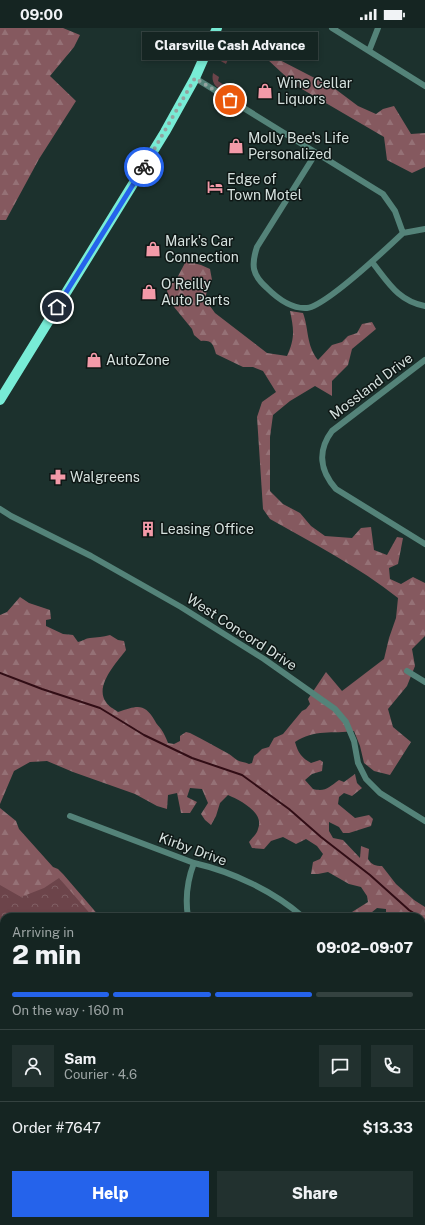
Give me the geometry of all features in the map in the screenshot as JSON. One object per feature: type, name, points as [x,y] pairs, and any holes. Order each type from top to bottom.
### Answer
[{"type":"highway","points":[[0,400],[165,132],[195,78],[217,28]]},
{"type":"street","points":[[332,28],[425,86]]},
{"type":"street","points":[[369,51],[378,28]]},
{"type":"street","points":[[195,78],[383,194],[395,211],[403,233]]},
{"type":"street","points":[[316,153],[257,247],[253,259],[257,277],[265,287],[280,298],[296,307],[308,308],[320,303],[372,262],[403,233],[425,229]]},
{"type":"street","points":[[372,262],[404,299],[415,304],[425,306]]},
{"type":"street","name":"Mossland Drive","points":[[425,360],[332,431],[326,438],[322,460],[324,471],[336,489],[425,544]]},
{"type":"street","name":"West Concord Drive","points":[[0,509],[91,556],[188,610],[264,659],[335,709],[346,722],[354,741],[358,763],[366,779],[380,793],[425,821]]},
{"type":"street","points":[[407,671],[425,682]]},
{"type":"street","name":"Kirby Drive","points":[[70,816],[242,880],[269,893],[298,913]]},
{"type":"street","points":[[187,913],[186,903],[188,880],[194,863]]},
{"type":"green space","points":[[0,28],[63,28],[80,35],[74,47],[50,76],[76,101],[39,159],[6,220],[0,220]]},
{"type":"green space","points":[[224,50],[231,53],[226,64],[219,60]]},
{"type":"green space","points":[[272,56],[334,88],[358,106],[376,114],[383,109],[394,106],[411,134],[425,133],[425,167],[412,173],[387,160],[384,137],[295,85],[267,59]]},
{"type":"green space","points":[[213,73],[219,77],[218,81],[224,85],[223,91],[214,84]]},
{"type":"green space","points":[[186,261],[210,269],[212,280],[205,299],[215,313],[267,353],[287,356],[293,334],[290,311],[303,313],[311,349],[318,360],[332,345],[342,342],[348,336],[357,333],[362,324],[372,322],[376,329],[352,349],[348,365],[332,381],[332,396],[315,386],[290,401],[273,415],[270,437],[270,491],[283,504],[300,513],[311,526],[325,536],[352,538],[361,528],[371,527],[374,550],[387,555],[397,537],[403,538],[398,564],[389,568],[390,579],[401,584],[413,577],[425,583],[425,636],[412,649],[415,666],[407,686],[388,709],[393,727],[411,742],[390,775],[374,771],[364,763],[360,746],[354,731],[309,735],[295,742],[299,752],[308,761],[311,763],[320,760],[323,762],[322,771],[312,774],[305,780],[313,789],[321,790],[330,787],[339,780],[344,782],[355,774],[357,783],[362,788],[352,796],[344,793],[339,797],[338,804],[355,818],[369,815],[373,819],[371,826],[349,833],[343,833],[339,827],[329,822],[329,831],[333,838],[343,840],[360,858],[361,846],[369,849],[368,859],[371,863],[382,866],[396,884],[414,900],[425,907],[425,913],[386,913],[386,909],[377,908],[371,913],[353,913],[368,902],[367,896],[361,887],[349,884],[328,872],[311,874],[313,862],[320,859],[323,854],[317,846],[306,839],[296,844],[283,837],[271,841],[264,849],[252,848],[249,842],[256,834],[259,823],[258,817],[244,803],[228,795],[220,803],[216,816],[211,825],[201,814],[208,803],[202,789],[190,788],[187,797],[197,802],[190,813],[181,813],[177,793],[168,795],[167,809],[157,806],[135,794],[47,761],[30,762],[14,771],[0,804],[0,615],[7,612],[20,597],[29,603],[50,610],[51,619],[46,620],[46,626],[63,634],[73,635],[78,642],[89,638],[110,635],[118,640],[124,641],[126,650],[108,674],[103,689],[103,696],[111,707],[118,712],[135,707],[143,708],[151,715],[161,729],[168,743],[174,744],[180,741],[180,736],[186,732],[190,733],[229,754],[238,761],[249,764],[252,763],[254,756],[262,749],[269,747],[274,738],[283,734],[302,711],[306,709],[310,704],[308,699],[326,672],[342,691],[384,659],[396,618],[398,598],[352,566],[270,519],[263,509],[257,417],[262,402],[276,392],[263,371],[253,367],[243,367],[216,354],[212,343],[208,341],[201,341],[194,335],[192,329],[170,302],[166,287],[176,280]]},
{"type":"green space","points":[[0,808],[16,821],[19,829],[53,867],[58,869],[63,874],[97,913],[76,913],[22,898],[0,887]]},
{"type":"green space","points":[[59,878],[90,913],[0,913],[0,885],[21,897],[44,888]]},
{"type":"waterway","points":[[0,673],[42,689],[100,708],[144,735],[192,758],[242,775],[289,809],[414,913]]},
{"type":"way so far","points":[[144,167],[195,78],[230,100]]},
{"type":"place","name":"Wine Cellar Liquors","points":[[265,91]]},
{"type":"place","name":"Clarsville Cash Advance","points":[[230,100]]},
{"type":"place","name":"Molly Bee's Life Personalized","points":[[236,146]]},
{"type":"place","name":"Edge of Town Motel","points":[[215,187]]},
{"type":"place","name":"Mark's Car Connection","points":[[153,249]]},
{"type":"place","name":"O'Reilly Auto Parts","points":[[149,292]]},
{"type":"place","name":"AutoZone","points":[[94,360]]},
{"type":"place","name":"Walgreens","points":[[58,477]]},
{"type":"place","name":"Leasing Office","points":[[148,529]]},
{"type":"route","points":[[57,307],[144,167]]}]
